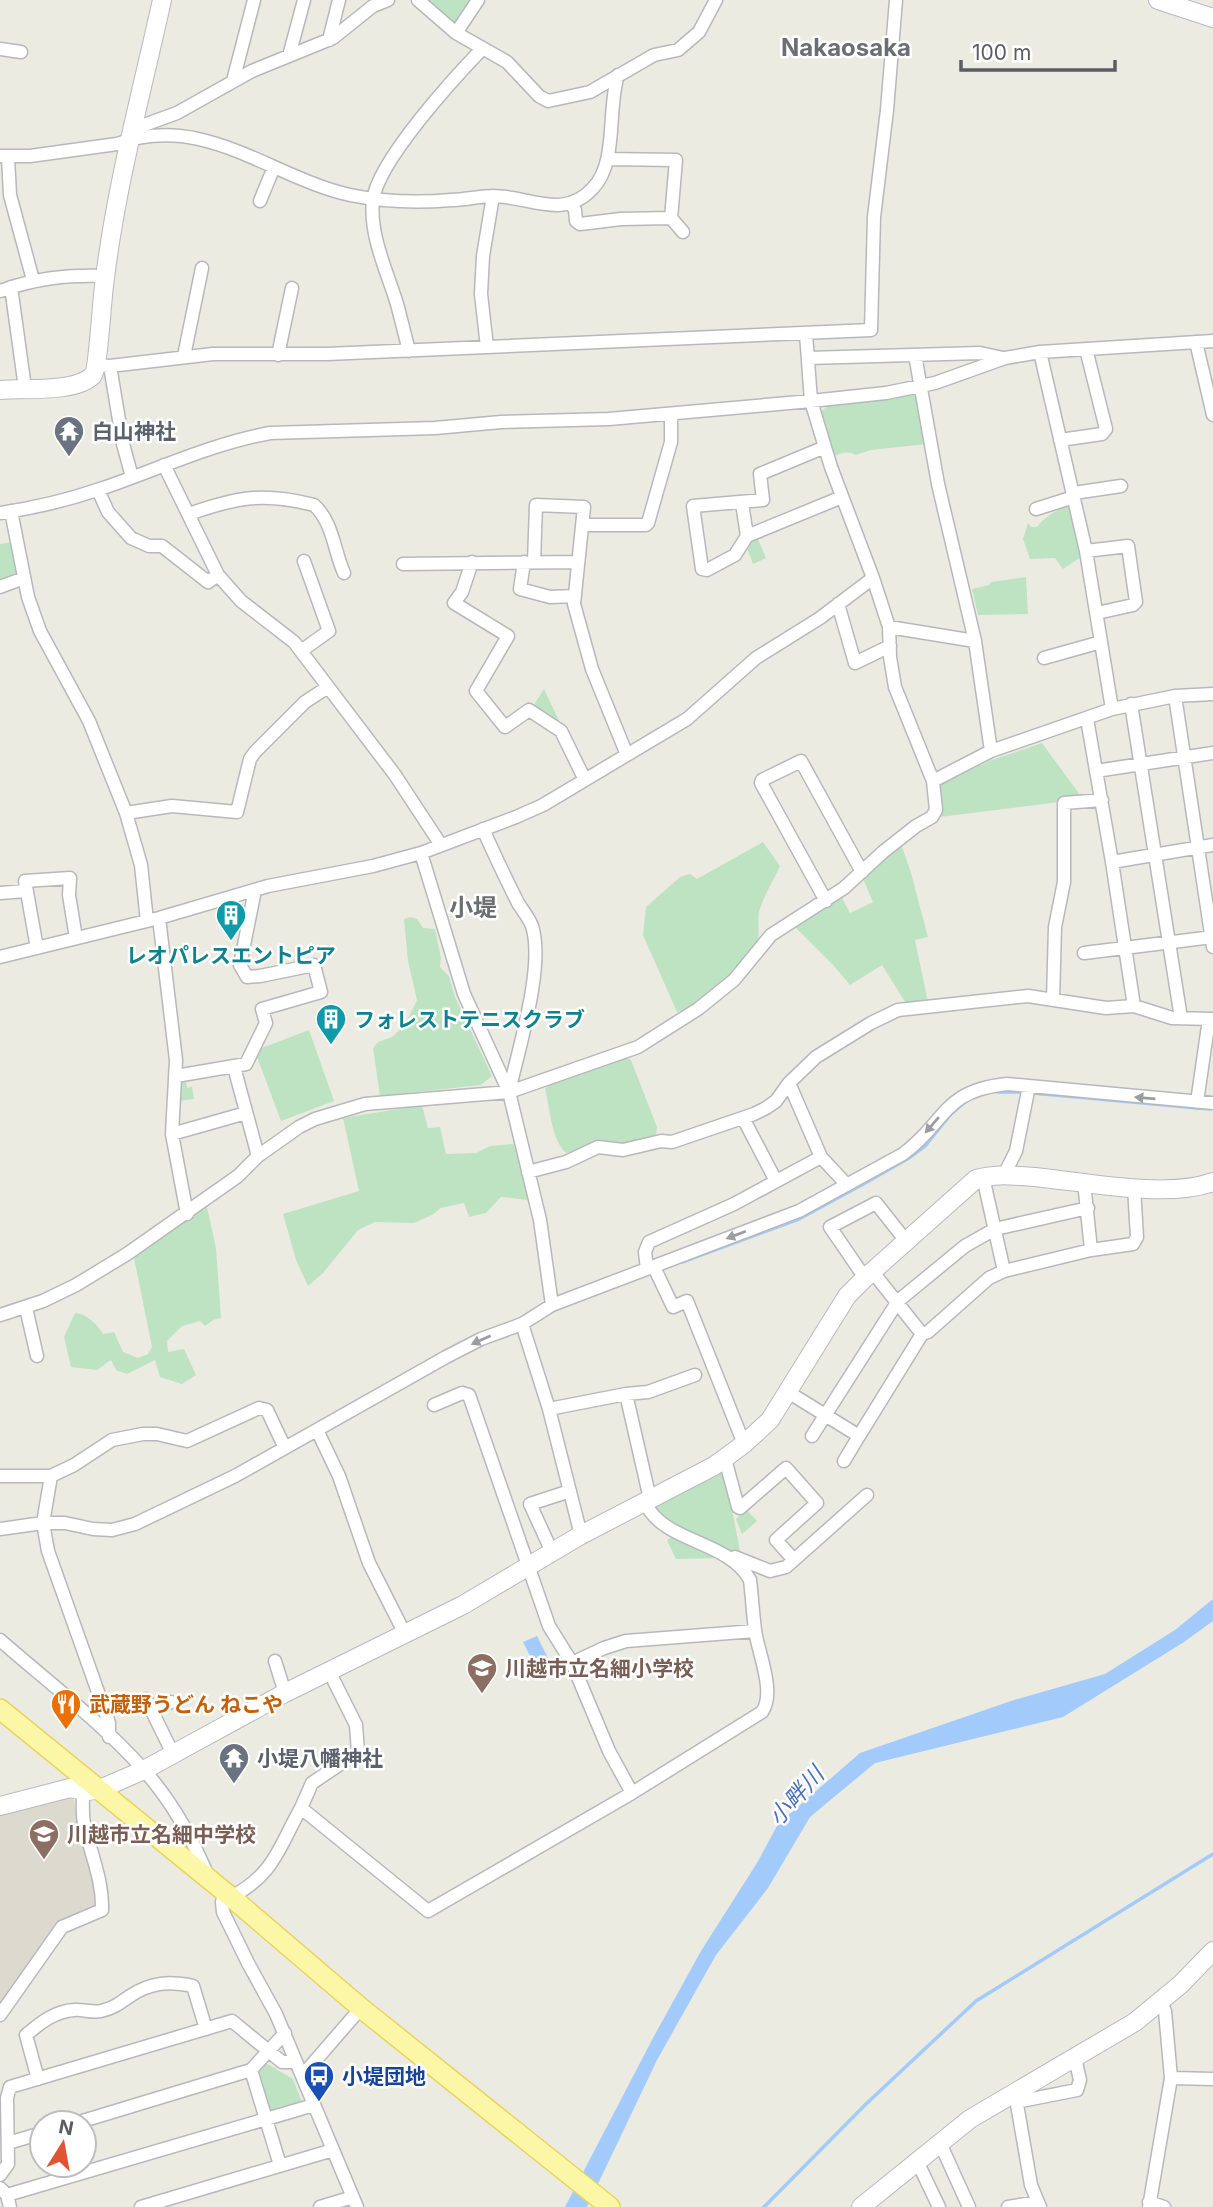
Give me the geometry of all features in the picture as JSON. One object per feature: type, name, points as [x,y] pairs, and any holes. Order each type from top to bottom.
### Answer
[{"type":"main road","points":[[0,1709],[91,1789],[228,1895],[361,2008],[610,2207]]},
{"type":"street","points":[[132,477],[98,338],[113,224],[162,0]]},
{"type":"street","points":[[233,80],[254,0]]},
{"type":"street","points":[[289,56],[304,0]]},
{"type":"street","points":[[329,40],[339,0]]},
{"type":"street","points":[[33,280],[10,195],[4,156],[30,156],[117,144],[132,134],[194,105],[233,80],[329,40],[373,6],[388,0]]},
{"type":"street","points":[[418,0],[456,33],[507,62],[539,96],[548,101],[590,92],[654,55],[678,50],[699,32],[716,0]]},
{"type":"street","points":[[456,33],[478,0]]},
{"type":"street","points":[[0,390],[68,387],[94,374],[103,366],[213,354],[409,351],[577,341],[633,342],[871,330],[874,217],[887,110],[896,0]]},
{"type":"street","points":[[1158,0],[1213,18]]},
{"type":"street","points":[[0,49],[21,52]]},
{"type":"street","points":[[409,351],[375,231],[373,199],[383,176],[403,144],[443,89],[482,49]]},
{"type":"street","points":[[132,134],[195,138],[235,149],[320,188],[373,199],[413,202],[493,196],[525,199],[550,206],[572,204],[595,187],[608,159],[618,75]]},
{"type":"street","points":[[608,159],[676,160],[671,218],[683,232]]},
{"type":"street","points":[[260,201],[274,167]]},
{"type":"street","points":[[487,347],[482,281],[483,256],[493,196]]},
{"type":"street","points":[[572,204],[576,221],[580,224],[621,219],[671,218]]},
{"type":"street","points":[[184,356],[202,268]]},
{"type":"street","points":[[25,388],[5,289],[33,280],[75,275],[105,276]]},
{"type":"street","points":[[278,355],[292,288]]},
{"type":"street","points":[[0,1311],[26,1308],[76,1285],[187,1213],[238,1176],[258,1156],[314,1119],[365,1104],[509,1092],[618,1055],[658,1037],[734,980],[771,935],[826,901],[901,837],[936,813],[933,781],[895,687],[889,627],[811,401],[806,334]]},
{"type":"street","points":[[187,1213],[172,1134],[176,1076],[153,919],[141,865],[126,813],[89,721],[40,631],[6,512],[36,507],[98,490],[222,443],[270,432],[549,422],[811,401],[886,393],[935,383],[1005,358],[1040,352],[1213,341]]},
{"type":"street","points":[[1196,342],[1213,415]]},
{"type":"street","points":[[1060,440],[1102,434],[1106,429],[1086,349]]},
{"type":"street","points":[[1040,352],[1086,551],[1112,709]]},
{"type":"street","points":[[808,358],[980,353],[1005,358]]},
{"type":"street","points":[[915,355],[938,484],[975,641],[991,751]]},
{"type":"street","points":[[584,525],[648,523],[670,442],[671,414]]},
{"type":"street","points":[[825,447],[760,474],[763,500],[693,506],[702,569],[707,570],[735,555],[747,537],[842,497]]},
{"type":"street","points":[[164,465],[218,575],[241,601],[294,642],[422,813],[441,845]]},
{"type":"street","points":[[1036,509],[1074,495],[1121,486]]},
{"type":"street","points":[[98,490],[108,512],[131,538],[149,546],[162,546],[208,582],[218,575]]},
{"type":"street","points":[[189,514],[223,502],[264,496],[314,505],[332,535],[337,558],[344,573]]},
{"type":"street","points":[[742,503],[747,537]]},
{"type":"street","points":[[575,596],[550,597],[520,589],[529,562],[536,505],[584,507],[575,596],[576,615],[592,669],[626,755]]},
{"type":"street","points":[[1086,551],[1128,546],[1136,601],[1133,606],[1097,613]]},
{"type":"street","points":[[301,651],[329,631],[304,561]]},
{"type":"street","points":[[472,562],[462,592],[454,603],[508,636],[476,691],[505,727],[529,710],[561,731],[585,780]]},
{"type":"street","points":[[403,564],[578,562]]},
{"type":"street","points":[[0,587],[24,578]]},
{"type":"street","points":[[0,957],[153,919],[255,890],[373,866],[441,845],[543,805],[687,719],[756,658],[787,640],[873,578]]},
{"type":"street","points":[[838,604],[855,663],[890,646]]},
{"type":"street","points":[[889,627],[975,641]]},
{"type":"street","points":[[1044,658],[1101,642]]},
{"type":"street","points":[[126,813],[172,806],[237,812],[250,759],[255,752],[305,702],[328,687]]},
{"type":"street","points":[[933,781],[991,751],[1112,709],[1175,696],[1213,694]]},
{"type":"street","points":[[1084,953],[1169,942],[1212,940],[1175,696]]},
{"type":"street","points":[[1130,704],[1181,1018]]},
{"type":"street","points":[[1087,719],[1134,1006]]},
{"type":"street","points":[[1096,771],[1213,753]]},
{"type":"street","points":[[826,901],[761,783],[762,780],[801,761],[862,872]]},
{"type":"street","points":[[1054,1000],[1055,927],[1064,882],[1064,803],[1102,800]]},
{"type":"street","points":[[483,829],[535,937],[536,957],[530,995],[509,1092]]},
{"type":"street","points":[[1112,862],[1213,845]]},
{"type":"street","points":[[421,852],[464,994],[509,1092],[540,1220],[552,1305]]},
{"type":"street","points":[[37,948],[25,881],[70,878],[69,895],[76,938]]},
{"type":"street","points":[[176,1076],[246,1064],[266,1023],[262,1009],[321,992],[314,965],[260,976],[247,976],[240,965],[255,890]]},
{"type":"street","points":[[0,893],[26,891]]},
{"type":"street","points":[[528,1171],[566,1162],[598,1147],[623,1150],[661,1141],[672,1142],[743,1118],[776,1101],[789,1083],[816,1057],[871,1023],[898,1010],[1028,996],[1105,1008],[1134,1006],[1172,1017],[1211,1019],[1197,1102]]},
{"type":"street","points":[[234,1067],[258,1156]]},
{"type":"street","points":[[789,1083],[821,1157],[847,1185]]},
{"type":"street","points":[[0,1529],[65,1523],[112,1530],[135,1524],[218,1485],[481,1339],[522,1324],[552,1305],[799,1211],[910,1149],[948,1106],[982,1087],[1007,1084],[1028,1090],[1213,1103]]},
{"type":"street","points":[[1004,1175],[1016,1151],[1028,1090]]},
{"type":"street","points":[[172,1134],[246,1113]]},
{"type":"street","points":[[743,1118],[776,1181]]},
{"type":"street","points":[[744,1444],[687,1301],[673,1307],[650,1268],[645,1252],[649,1242],[698,1221],[821,1157]]},
{"type":"street","points":[[0,1806],[70,1788],[91,1789],[144,1770],[285,1693],[463,1605],[581,1535],[725,1459],[770,1420],[847,1296],[976,1179],[1004,1175],[1134,1187],[1212,1185]]},
{"type":"street","points":[[983,1177],[1004,1271]]},
{"type":"street","points":[[1084,1182],[1091,1250]]},
{"type":"street","points":[[844,1461],[922,1334],[989,1278],[1004,1271],[1091,1250],[1129,1246],[1136,1241],[1134,1187]]},
{"type":"street","points":[[906,1241],[876,1203],[830,1227],[869,1275],[898,1301],[922,1334]]},
{"type":"street","points":[[812,1436],[898,1301],[965,1246],[995,1229],[1088,1208]]},
{"type":"street","points":[[26,1308],[37,1356]]},
{"type":"street","points":[[522,1324],[549,1409],[581,1535]]},
{"type":"street","points":[[549,1409],[648,1392],[695,1376]]},
{"type":"street","points":[[788,1392],[859,1436]]},
{"type":"street","points":[[434,1405],[461,1393],[469,1395],[549,1626],[572,1664],[609,1751],[632,1793]]},
{"type":"street","points":[[626,1394],[649,1511],[691,1539],[724,1553],[770,1571],[786,1567],[867,1495]]},
{"type":"street","points":[[0,1476],[51,1476],[74,1465],[112,1440],[143,1434],[157,1434],[187,1441],[259,1408],[267,1410],[284,1446]]},
{"type":"street","points":[[317,1430],[339,1476],[369,1563],[405,1634]]},
{"type":"street","points":[[725,1459],[740,1508],[786,1468],[817,1503],[776,1540],[794,1560]]},
{"type":"street","points":[[51,1476],[43,1523],[48,1551],[109,1723],[109,1737]]},
{"type":"street","points":[[552,1552],[530,1504],[570,1491]]},
{"type":"street","points":[[301,1808],[428,1911],[632,1793],[764,1710],[766,1676],[755,1632],[750,1580],[747,1573],[724,1553]]},
{"type":"street","points":[[572,1664],[604,1648],[626,1641],[755,1632]]},
{"type":"street","points":[[0,1640],[144,1770],[197,1850],[209,1881]]},
{"type":"street","points":[[275,1661],[285,1693]]},
{"type":"street","points":[[320,2207],[355,2202],[285,2033],[223,1912],[222,1902],[228,1895],[256,1882],[275,1860],[312,1783],[358,1752],[356,1726],[329,1671]]},
{"type":"street","points":[[172,1702],[149,1705],[173,1754]]},
{"type":"street","points":[[0,2015],[62,1927],[102,1910],[94,1856],[84,1823],[91,1789]]},
{"type":"street","points":[[861,2207],[970,2119],[1016,2097],[1135,2022],[1161,2003],[1213,1951]]},
{"type":"street","points":[[38,2079],[26,2035],[55,2014],[75,2010],[100,2011],[119,2006],[144,1988],[159,1983],[193,1986],[206,2029]]},
{"type":"street","points":[[1161,2003],[1165,2011],[1171,2078],[1149,2204],[1164,2207]]},
{"type":"street","points":[[302,2076],[361,2008]]},
{"type":"street","points":[[1,2170],[8,2164],[7,2098],[10,2087],[232,2021],[268,2053],[286,2064],[296,2062]]},
{"type":"street","points":[[98,2116],[251,2070],[285,2033]]},
{"type":"street","points":[[1016,2097],[1077,2090],[1080,2080],[1075,2058]]},
{"type":"street","points":[[251,2070],[280,2165]]},
{"type":"street","points":[[1171,2078],[1213,2079]]},
{"type":"street","points":[[1008,2207],[1039,2204],[1031,2185],[1016,2097]]},
{"type":"street","points":[[6,2196],[314,2105]]},
{"type":"street","points":[[8,2143],[28,2137]]},
{"type":"street","points":[[940,2143],[969,2207]]},
{"type":"street","points":[[141,2207],[333,2150]]},
{"type":"street","points":[[917,2161],[939,2207]]},
{"type":"shaded area","name":"川越市立名細中学校","points":[[72,1792],[99,1911],[58,1925],[0,2004],[0,1810]]},
{"type":"green space","points":[[425,0],[470,0],[455,23]]},
{"type":"green space","points":[[916,394],[927,444],[871,450],[856,455],[844,453],[832,457],[820,413],[827,406]]},
{"type":"green space","points":[[1072,501],[1081,557],[1063,569],[1055,558],[1030,559],[1023,539],[1028,523],[1031,527],[1037,527]]},
{"type":"green space","points":[[758,539],[766,558],[753,564],[747,548],[752,541]]},
{"type":"green space","points":[[13,542],[20,578],[0,584],[0,544]]},
{"type":"green space","points":[[1026,577],[1028,614],[978,615],[972,589],[989,585],[991,582]]},
{"type":"green space","points":[[544,689],[561,725],[532,708]]},
{"type":"green space","points":[[1042,743],[1083,799],[940,817],[939,785],[992,760]]},
{"type":"green space","points":[[763,842],[780,866],[759,912],[756,945],[743,963],[721,984],[697,1003],[677,1012],[643,935],[646,907],[680,877],[690,874],[697,879]]},
{"type":"green space","points":[[901,844],[928,937],[915,940],[928,1002],[907,1005],[882,965],[850,985],[794,926],[842,898],[850,913],[873,902],[863,879]]},
{"type":"green space","points":[[404,919],[417,919],[423,928],[435,929],[441,958],[440,967],[449,976],[455,997],[492,1076],[481,1085],[380,1096],[373,1048],[378,1042],[392,1037],[405,1025],[417,1000],[408,961]]},
{"type":"green space","points":[[309,1030],[334,1101],[281,1121],[256,1054],[259,1049]]},
{"type":"green space","points":[[626,1057],[631,1060],[657,1127],[656,1135],[651,1139],[623,1146],[598,1143],[566,1153],[554,1132],[545,1089],[550,1084]]},
{"type":"green space","points":[[186,1080],[187,1088],[192,1087],[194,1099],[178,1101],[180,1081]]},
{"type":"green space","points":[[422,1105],[428,1128],[440,1127],[446,1154],[476,1153],[490,1146],[513,1144],[528,1200],[501,1197],[486,1213],[469,1217],[464,1203],[441,1208],[414,1223],[375,1222],[358,1230],[323,1273],[308,1286],[296,1260],[283,1214],[359,1191],[343,1118]]},
{"type":"green space","points":[[207,1207],[216,1248],[221,1318],[205,1326],[200,1321],[182,1326],[167,1341],[168,1352],[184,1349],[196,1375],[182,1384],[160,1377],[155,1360],[127,1374],[116,1370],[111,1360],[97,1370],[71,1367],[64,1337],[75,1313],[91,1320],[103,1334],[114,1332],[123,1352],[138,1358],[148,1354],[152,1347],[133,1253]]},
{"type":"green space","points":[[724,1468],[741,1556],[682,1530],[662,1515],[654,1505]]},
{"type":"green space","points":[[746,1509],[757,1521],[742,1534],[736,1519]]},
{"type":"green space","points":[[674,1535],[723,1558],[676,1559],[667,1540]]},
{"type":"green space","points":[[264,2062],[293,2079],[303,2105],[270,2114],[257,2071]]},
{"type":"water","points":[[1213,1599],[1213,1621],[1063,1717],[875,1763],[810,1817],[768,1888],[716,1955],[657,2060],[587,2207],[565,2207],[701,1951],[757,1863],[778,1824],[860,1753],[1014,1700],[1105,1674],[1175,1630]]},
{"type":"water","points":[[537,1636],[554,1670],[540,1676],[523,1642]]},
{"type":"waterway","points":[[997,1092],[1024,1092]]},
{"type":"waterway","points":[[1032,1093],[1209,1109]]},
{"type":"waterway","points":[[682,1262],[799,1219],[867,1182],[926,1145],[951,1114],[964,1103]]},
{"type":"waterway","points":[[764,2207],[866,2104],[976,2001],[1213,1854]]},
{"type":"place","name":"白山神社","points":[[69,458]]},
{"type":"place","name":"レオパレスエントピア","points":[[231,942]]},
{"type":"place","name":"フォレストテニスクラブ","points":[[331,1046]]},
{"type":"place","name":"川越市立名細小学校","points":[[482,1695]]},
{"type":"place","name":"武蔵野うどん ねこや","points":[[66,1731]]},
{"type":"place","name":"小堤八幡神社","points":[[234,1785]]},
{"type":"place","name":"川越市立名細中学校","points":[[44,1861]]},
{"type":"place","name":"小堤団地","points":[[319,2103]]},
{"type":"district","name":"Nakaosaka","points":[[846,47]]},
{"type":"district","name":"小堤","points":[[473,907]]},
{"type":"water label","name":"小畔川","points":[[796,1796]]}]
